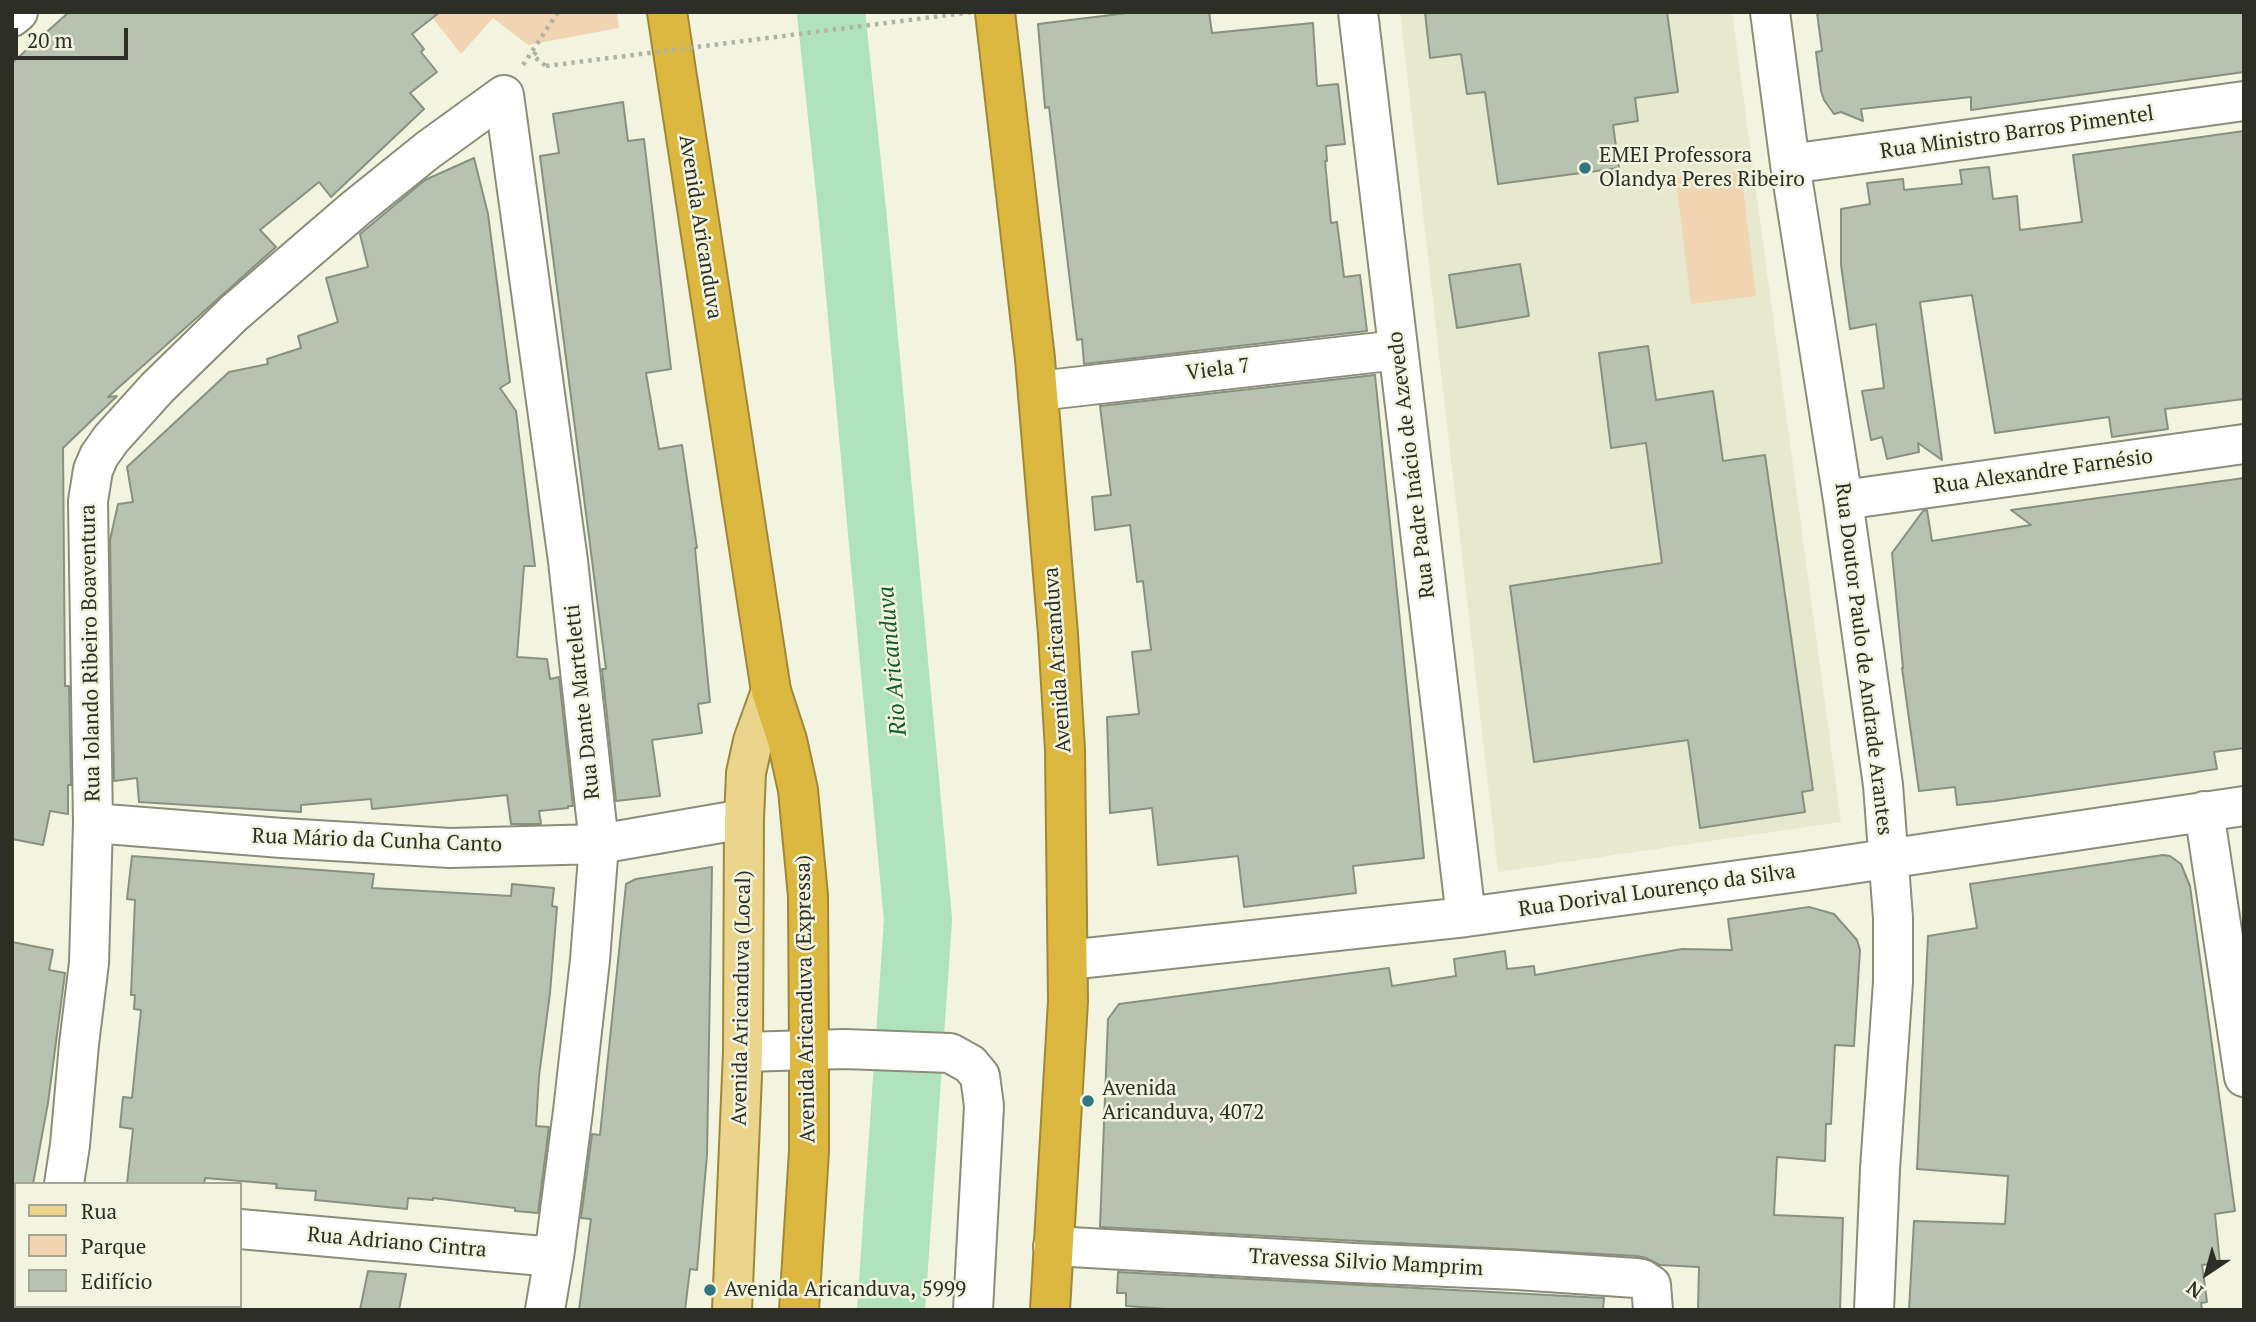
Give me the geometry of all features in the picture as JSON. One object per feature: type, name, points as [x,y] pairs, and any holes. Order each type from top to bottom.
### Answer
[{"type":"highway","name":"Avenida Aricanduva","points":[[667,12],[771,691]]},
{"type":"highway","name":"Avenida Aricanduva","points":[[995,12],[1038,391],[1065,750],[1068,1001],[1049,1310]]},
{"type":"highway","name":"Avenida Aricanduva (Expressa)","points":[[771,691],[788,740],[798,790],[827,1049],[809,1151],[799,1310]]},
{"type":"main road","name":"Avenida Aricanduva (Local)","points":[[732,1310],[743,1052],[746,773],[752,741],[771,691]]},
{"type":"street","points":[[12,17],[18,12]]},
{"type":"street","name":"Rua Padre Inácio de Azevedo","points":[[1358,12],[1466,917]]},
{"type":"street","name":"Rua Doutor Paulo de Andrade Arantes","points":[[1770,12],[1790,164],[1843,500],[1883,785],[1893,918],[1893,982],[1880,1169],[1874,1310]]},
{"type":"street","name":"Rua Iolando Ribeiro Boaventura","points":[[64,1182],[89,962],[93,823],[88,501],[93,470],[111,439],[157,388],[234,313],[376,191],[504,95]]},
{"type":"street","name":"Rua Dante Marteletti","points":[[504,95],[568,561],[599,844],[590,960],[554,1257],[545,1310]]},
{"type":"street","name":"Rua Ministro Barros Pimentel","points":[[1790,164],[2244,101]]},
{"type":"street","name":"Viela 7","points":[[1038,391],[1398,350]]},
{"type":"street","name":"Rua Alexandre Farnésio","points":[[1843,500],[2244,444]]},
{"type":"street","name":"Rua Dorival Lourenço da Silva","points":[[1068,960],[1466,917],[2244,806]]},
{"type":"street","points":[[2204,811],[2244,1077]]},
{"type":"street","name":"Rua Mário da Cunha Canto","points":[[93,823],[450,848],[599,844],[744,820]]},
{"type":"street","points":[[743,1052],[827,1049],[950,1053],[970,1064],[980,1076],[984,1090],[972,1310]]},
{"type":"street","name":"Rua Adriano Cintra","points":[[242,1229],[554,1257]]},
{"type":"street","name":"Travessa Silvio Mamprim","points":[[1054,1246],[1636,1278],[1651,1285],[1653,1310]]},
{"type":"path","points":[[559,12],[533,56],[546,65],[973,12]]},
{"type":"path","points":[[504,95],[559,12]]},
{"type":"shaded area","points":[[1400,12],[1732,12],[1841,822],[1498,872]]},
{"type":"green space","points":[[428,12],[617,12],[619,28],[528,45],[493,18],[461,54]]},
{"type":"green space","points":[[1741,171],[1756,296],[1691,304],[1676,178]]},
{"type":"building","points":[[69,12],[440,12],[412,34],[424,49],[421,52],[437,72],[410,93],[424,109],[331,197],[319,182],[260,230],[276,247],[108,397],[117,396],[63,448],[65,686],[69,686],[71,785],[68,785],[68,814],[50,811],[43,845],[12,839],[12,63]]},
{"type":"building","points":[[1135,12],[1209,12],[1212,33],[1313,23],[1317,86],[1338,84],[1345,144],[1326,146],[1331,223],[1337,222],[1344,277],[1360,275],[1367,331],[1084,364],[1082,339],[1077,340],[1049,107],[1045,108],[1038,24]]},
{"type":"building","points":[[1425,12],[1667,12],[1678,92],[1635,98],[1638,121],[1613,125],[1619,168],[1498,184],[1485,92],[1467,94],[1461,54],[1430,58]]},
{"type":"building","points":[[1817,12],[2244,12],[2244,72],[1971,110],[1971,97],[1861,109],[1863,121],[1841,112],[1834,114],[1824,100],[1816,52],[1822,51]]},
{"type":"building","points":[[623,102],[628,141],[644,139],[671,369],[646,373],[659,449],[682,445],[697,548],[710,702],[698,704],[702,733],[652,740],[660,796],[616,801],[602,669],[606,669],[540,156],[559,153],[553,114]]},
{"type":"building","points":[[2244,131],[2244,399],[2165,409],[2168,429],[2112,437],[2109,417],[1995,433],[1972,295],[1920,302],[1942,460],[1918,443],[1919,452],[1887,459],[1882,437],[1871,440],[1862,391],[1884,388],[1876,324],[1850,329],[1841,265],[1841,209],[1870,204],[1867,183],[1903,179],[1904,190],[1962,184],[1960,170],[1989,167],[1993,199],[2017,196],[2020,230],[2082,222],[2073,155]]},
{"type":"building","points":[[474,158],[488,214],[510,382],[500,388],[516,411],[535,566],[524,566],[517,657],[547,659],[550,679],[559,677],[573,806],[539,811],[541,824],[511,824],[507,795],[372,809],[371,799],[301,805],[301,812],[139,802],[137,778],[114,781],[110,540],[118,504],[133,502],[127,467],[229,372],[268,364],[267,359],[301,348],[298,336],[338,322],[326,278],[368,267],[360,234],[425,180]]},
{"type":"building","points":[[1520,264],[1529,316],[1457,328],[1449,275]]},
{"type":"building","points":[[1648,346],[1656,400],[1713,391],[1723,461],[1765,455],[1813,790],[1802,792],[1805,812],[1700,828],[1688,740],[1534,762],[1510,586],[1662,563],[1646,443],[1611,448],[1599,353]]},
{"type":"building","points":[[1375,375],[1424,858],[1353,866],[1356,893],[1244,907],[1238,856],[1158,865],[1152,808],[1110,813],[1107,717],[1139,714],[1132,652],[1151,650],[1143,581],[1137,582],[1130,525],[1095,530],[1092,497],[1111,495],[1100,406]]},
{"type":"building","points":[[2244,478],[2244,748],[2214,752],[2217,769],[1995,801],[1957,805],[1955,787],[1919,791],[1902,668],[1892,553],[1923,511],[1927,510],[1932,541],[2031,525],[2011,510]]},
{"type":"building","points":[[132,856],[374,874],[372,888],[511,896],[512,884],[554,888],[552,906],[557,907],[536,1126],[549,1127],[538,1213],[433,1198],[408,1198],[407,1209],[315,1200],[316,1191],[276,1188],[277,1184],[205,1178],[204,1182],[127,1182],[133,1129],[120,1127],[123,1097],[132,1098],[141,1010],[134,1009],[135,995],[131,995],[135,900],[127,899]]},
{"type":"building","points":[[2170,856],[2181,864],[2190,886],[2235,1211],[2215,1214],[2220,1263],[2202,1265],[2207,1302],[2201,1303],[2202,1310],[1909,1310],[1914,1221],[2005,1224],[2008,1176],[1917,1169],[1928,936],[1977,928],[1970,884]]},
{"type":"building","points":[[712,867],[707,1155],[697,1270],[690,1269],[685,1310],[579,1310],[591,1219],[581,1218],[592,1134],[600,1135],[626,884],[636,879]]},
{"type":"building","points":[[1809,907],[1834,914],[1857,940],[1860,950],[1854,1046],[1835,1045],[1831,1124],[1826,1124],[1825,1161],[1777,1157],[1774,1215],[1843,1218],[1840,1310],[1698,1310],[1699,1267],[1660,1265],[1637,1256],[1100,1227],[1108,1019],[1119,1004],[1389,968],[1392,986],[1456,976],[1454,959],[1505,951],[1507,969],[1534,966],[1535,975],[1682,949],[1732,950],[1728,919]]},
{"type":"building","points":[[12,942],[53,950],[49,970],[65,973],[48,1103],[33,1182],[14,1182],[12,1212]]},
{"type":"building","points":[[368,1271],[406,1274],[399,1310],[360,1310]]},
{"type":"building","points":[[1118,1272],[1604,1298],[1603,1310],[1180,1310],[1126,1306],[1126,1293],[1117,1293]]},
{"type":"waterway","name":"Rio Aricanduva","points":[[831,12],[918,920],[891,1310]]},
{"type":"place","name":"EMEI Professora Olandya Peres Ribeiro","points":[[1585,168]]},
{"type":"place","name":"Avenida Aricanduva, 4072","points":[[1088,1101]]},
{"type":"place","name":"Avenida Aricanduva, 5999","points":[[710,1290]]}]
